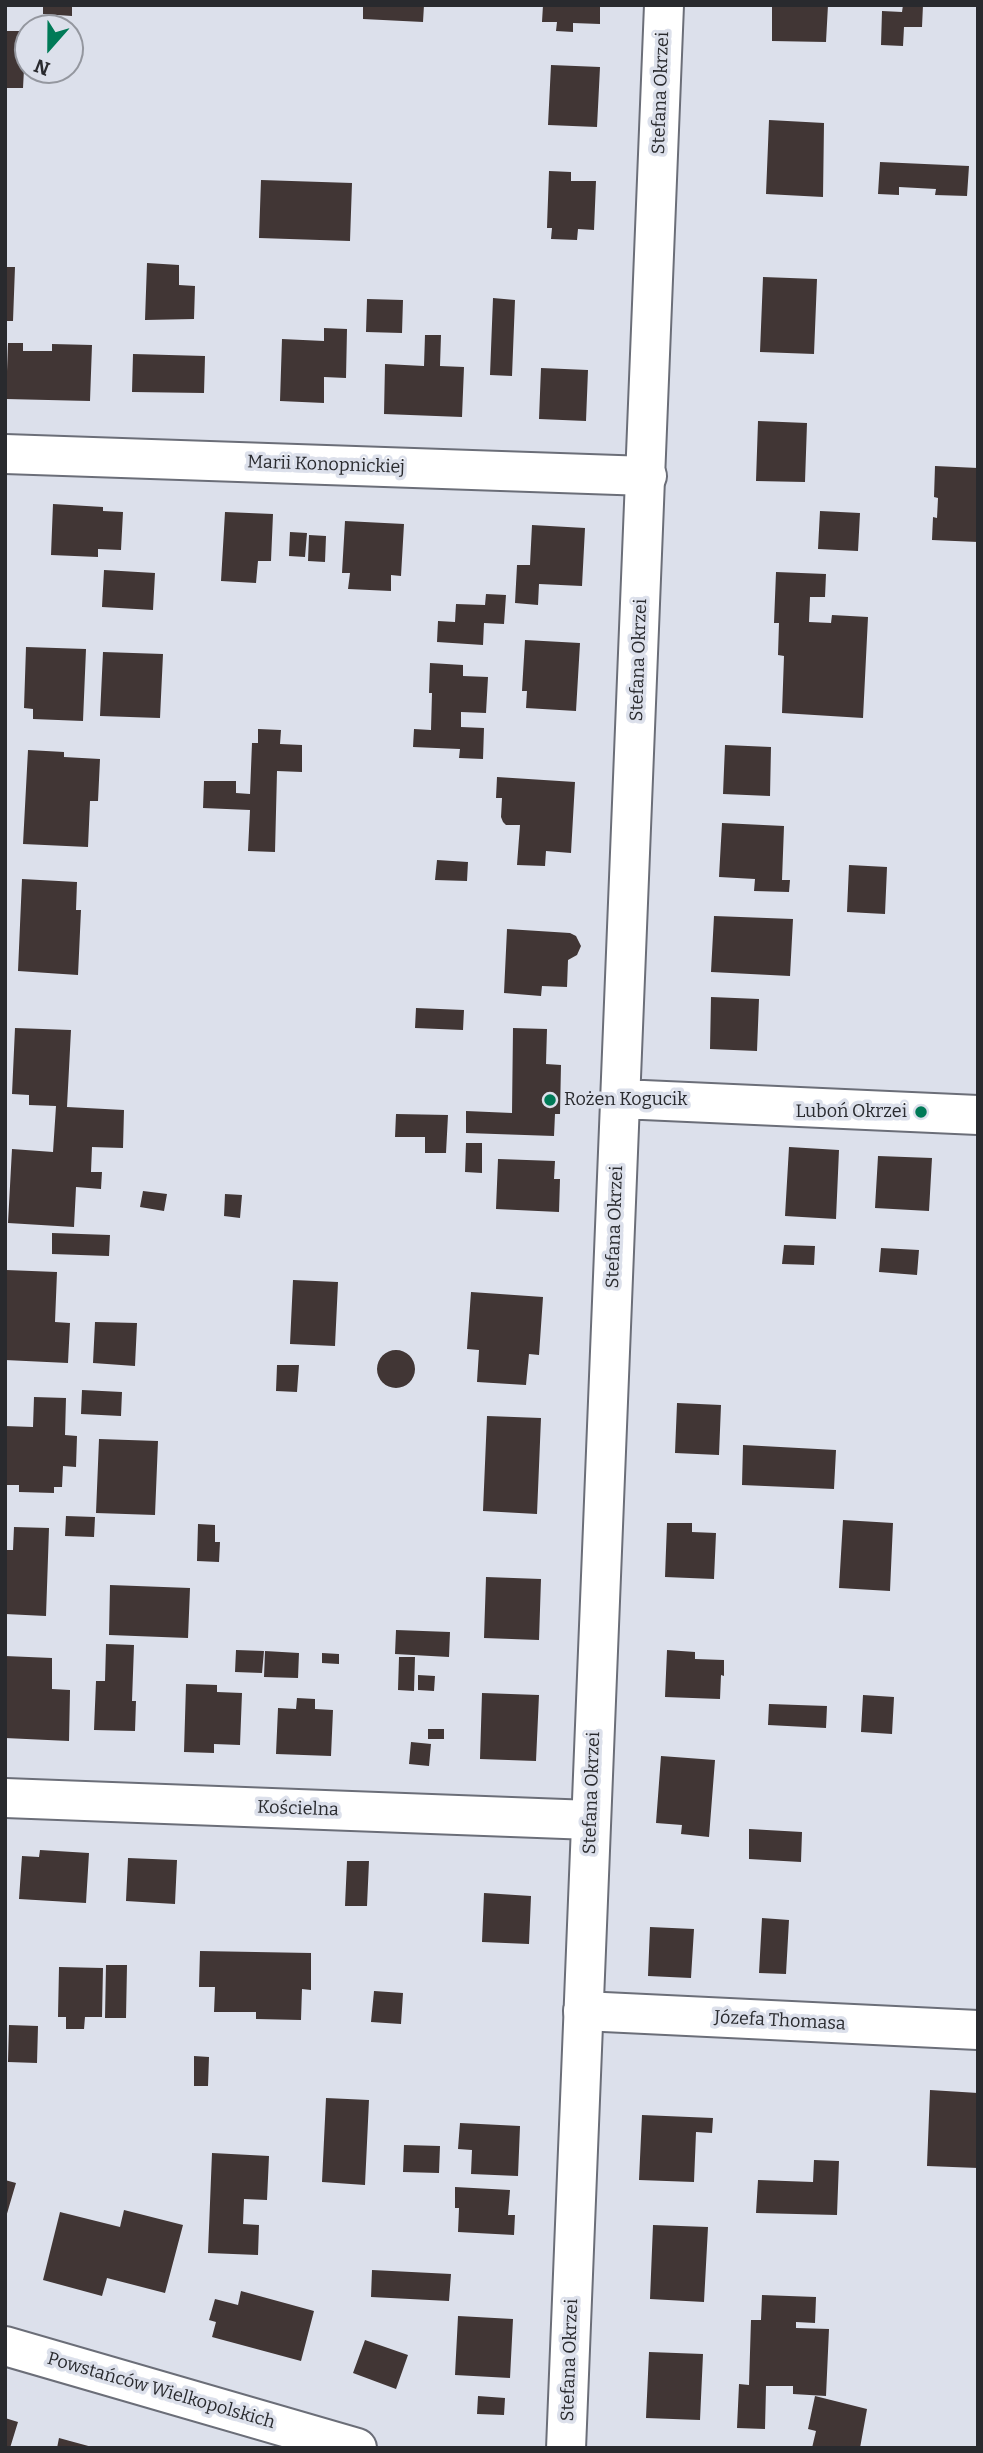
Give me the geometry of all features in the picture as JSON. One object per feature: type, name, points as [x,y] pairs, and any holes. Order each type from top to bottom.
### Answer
[{"type":"street","name":"Stefana Okrzei","points":[[566,2448],[664,5]]},
{"type":"street","name":"Marii Konopnickiej","points":[[5,454],[647,476]]},
{"type":"street","points":[[621,1099],[978,1115]]},
{"type":"street","name":"Kościelna","points":[[5,1798],[591,1820]]},
{"type":"street","name":"Józefa Thomasa","points":[[583,2011],[978,2030]]},
{"type":"street","name":"Powstańców Wielkopolskich","points":[[5,2346],[357,2448]]},
{"type":"building","points":[[43,5],[72,5],[72,14],[43,14]]},
{"type":"building","points":[[363,5],[424,5],[423,22],[363,19]]},
{"type":"building","points":[[543,5],[600,5],[600,24],[573,23],[573,32],[556,31],[557,22],[542,22]]},
{"type":"building","points":[[772,5],[828,5],[826,42],[772,41]]},
{"type":"building","points":[[903,5],[923,5],[922,27],[904,27],[903,46],[881,45],[882,11],[902,12]]},
{"type":"building","points":[[5,31],[14,31],[14,84],[23,84],[23,88],[5,88]]},
{"type":"building","points":[[551,65],[600,67],[597,127],[548,125]]},
{"type":"building","points":[[769,120],[824,123],[823,197],[766,194]]},
{"type":"building","points":[[880,162],[969,166],[967,196],[935,195],[936,189],[899,187],[899,195],[878,194]]},
{"type":"building","points":[[549,171],[571,172],[571,181],[596,181],[594,230],[578,229],[577,240],[551,239],[552,228],[547,228]]},
{"type":"building","points":[[261,180],[352,183],[350,241],[259,238]]},
{"type":"building","points":[[147,263],[179,265],[179,285],[195,286],[194,319],[145,320]]},
{"type":"building","points":[[5,267],[15,267],[13,321],[5,321]]},
{"type":"building","points":[[763,277],[817,279],[814,354],[760,352]]},
{"type":"building","points":[[493,298],[515,300],[512,376],[490,375]]},
{"type":"building","points":[[367,299],[403,300],[402,333],[366,332]]},
{"type":"building","points":[[324,328],[347,329],[346,378],[324,377],[324,403],[280,401],[282,339],[324,341]]},
{"type":"building","points":[[425,335],[441,335],[440,366],[464,367],[462,417],[384,414],[385,364],[424,366]]},
{"type":"building","points":[[8,343],[23,343],[23,351],[52,351],[52,344],[92,345],[90,401],[6,399]]},
{"type":"building","points":[[133,354],[205,356],[204,393],[132,392]]},
{"type":"building","points":[[541,368],[588,370],[586,421],[539,419]]},
{"type":"building","points":[[758,421],[807,423],[805,482],[756,481]]},
{"type":"building","points":[[935,466],[978,468],[978,542],[932,540],[933,517],[937,518],[938,498],[934,497]]},
{"type":"building","points":[[53,504],[103,507],[103,511],[123,512],[121,550],[98,549],[98,557],[51,555]]},
{"type":"building","points":[[820,511],[860,513],[858,551],[818,549]]},
{"type":"building","points":[[225,512],[273,514],[271,561],[258,561],[256,583],[221,581]]},
{"type":"building","points":[[345,521],[404,524],[401,576],[391,575],[391,591],[348,589],[350,573],[342,573]]},
{"type":"building","points":[[532,525],[585,528],[582,586],[539,584],[538,605],[515,603],[517,565],[530,565]]},
{"type":"building","points":[[290,532],[307,533],[305,557],[289,556]]},
{"type":"building","points":[[309,535],[326,536],[325,562],[308,561]]},
{"type":"building","points":[[104,570],[155,573],[153,610],[102,607]]},
{"type":"building","points":[[776,572],[826,574],[825,597],[810,597],[809,622],[831,623],[832,615],[868,617],[863,718],[782,713],[784,656],[778,655],[779,623],[774,623]]},
{"type":"building","points":[[486,594],[506,595],[504,624],[484,623],[483,645],[437,642],[438,621],[455,622],[456,604],[485,605]]},
{"type":"building","points":[[525,640],[580,643],[576,711],[526,708],[527,691],[522,691]]},
{"type":"building","points":[[26,647],[86,649],[83,721],[33,719],[33,709],[24,708]]},
{"type":"building","points":[[103,652],[163,654],[160,718],[100,716]]},
{"type":"building","points":[[430,663],[463,665],[463,676],[488,677],[486,713],[461,712],[461,727],[484,728],[483,759],[459,758],[460,749],[413,747],[414,729],[431,730]]},
{"type":"building","points":[[258,729],[281,730],[280,744],[302,745],[302,772],[277,771],[275,852],[248,851],[250,810],[203,808],[204,781],[236,781],[236,793],[250,794],[252,743],[258,743]]},
{"type":"building","points":[[725,745],[771,747],[770,796],[723,794]]},
{"type":"building","points":[[28,750],[64,752],[64,757],[100,759],[98,801],[90,801],[88,847],[23,844]]},
{"type":"building","points":[[497,777],[575,782],[571,853],[546,851],[545,866],[517,865],[520,825],[506,825],[503,822],[502,798],[496,798]]},
{"type":"building","points":[[722,823],[784,826],[782,880],[790,880],[789,892],[754,891],[755,879],[719,877]]},
{"type":"building","points":[[437,860],[468,862],[467,881],[435,880]]},
{"type":"building","points":[[849,865],[887,867],[885,914],[847,912]]},
{"type":"building","points":[[22,879],[77,882],[76,910],[81,910],[78,975],[18,971]]},
{"type":"building","points":[[714,916],[793,919],[790,976],[711,972]]},
{"type":"building","points":[[507,929],[570,933],[576,936],[581,946],[577,955],[568,960],[567,987],[542,986],[541,996],[504,993]]},
{"type":"building","points":[[711,997],[759,999],[757,1051],[710,1049]]},
{"type":"building","points":[[416,1008],[464,1010],[463,1030],[415,1028]]},
{"type":"building","points":[[15,1028],[71,1030],[67,1107],[124,1110],[123,1148],[92,1147],[91,1172],[102,1172],[101,1189],[76,1187],[74,1227],[8,1223],[12,1149],[53,1152],[56,1106],[29,1105],[29,1095],[12,1094]]},
{"type":"building","points":[[513,1028],[547,1029],[546,1064],[561,1065],[560,1114],[555,1114],[554,1136],[466,1133],[466,1111],[512,1113]]},
{"type":"building","points":[[396,1114],[448,1115],[446,1153],[425,1153],[425,1137],[395,1137]]},
{"type":"building","points":[[466,1143],[482,1143],[482,1173],[465,1172]]},
{"type":"building","points":[[789,1147],[839,1150],[836,1219],[785,1216]]},
{"type":"building","points":[[878,1156],[932,1158],[929,1211],[875,1208]]},
{"type":"building","points":[[498,1159],[555,1161],[554,1179],[560,1179],[559,1212],[496,1209]]},
{"type":"building","points":[[143,1191],[167,1194],[164,1211],[140,1207]]},
{"type":"building","points":[[225,1194],[242,1195],[240,1218],[224,1216]]},
{"type":"building","points":[[52,1233],[110,1235],[109,1256],[52,1254]]},
{"type":"building","points":[[784,1245],[815,1246],[814,1265],[782,1264]]},
{"type":"building","points":[[881,1248],[919,1250],[917,1275],[879,1272]]},
{"type":"building","points":[[6,1270],[57,1272],[55,1322],[70,1323],[68,1363],[5,1360]]},
{"type":"building","points":[[293,1280],[338,1282],[335,1346],[290,1344]]},
{"type":"building","points":[[471,1292],[543,1297],[539,1355],[529,1354],[526,1385],[477,1382],[479,1350],[467,1349]]},
{"type":"building","points":[[95,1322],[137,1323],[135,1366],[93,1363]]},
{"type":"building","points":[[396,1350],[409,1356],[415,1369],[409,1382],[396,1388],[383,1382],[377,1369],[383,1356]]},
{"type":"building","points":[[277,1365],[299,1365],[297,1392],[276,1391]]},
{"type":"building","points":[[82,1390],[122,1392],[121,1416],[81,1414]]},
{"type":"building","points":[[34,1397],[66,1398],[65,1435],[77,1436],[76,1467],[63,1466],[62,1487],[54,1487],[54,1493],[19,1492],[19,1485],[5,1485],[5,1426],[33,1427]]},
{"type":"building","points":[[677,1403],[721,1405],[719,1455],[675,1453]]},
{"type":"building","points":[[487,1416],[541,1418],[537,1514],[483,1511]]},
{"type":"building","points":[[99,1439],[158,1441],[155,1515],[96,1513]]},
{"type":"building","points":[[743,1445],[836,1450],[834,1489],[742,1485]]},
{"type":"building","points":[[66,1516],[95,1517],[94,1537],[65,1536]]},
{"type":"building","points":[[843,1520],[893,1523],[890,1591],[839,1588]]},
{"type":"building","points":[[667,1523],[692,1523],[692,1532],[716,1533],[714,1579],[665,1577]]},
{"type":"building","points":[[198,1524],[215,1525],[215,1542],[220,1542],[219,1562],[197,1561]]},
{"type":"building","points":[[14,1527],[49,1528],[46,1616],[5,1614],[5,1550],[13,1550]]},
{"type":"building","points":[[486,1577],[541,1579],[539,1640],[484,1638]]},
{"type":"building","points":[[110,1585],[190,1588],[188,1638],[109,1635]]},
{"type":"building","points":[[396,1630],[450,1632],[449,1657],[395,1654]]},
{"type":"building","points":[[106,1644],[134,1645],[132,1701],[136,1701],[135,1731],[94,1730],[96,1681],[105,1681]]},
{"type":"building","points":[[236,1650],[264,1651],[262,1673],[235,1672]]},
{"type":"building","points":[[667,1650],[695,1652],[695,1659],[724,1660],[720,1699],[665,1697]]},
{"type":"building","points":[[265,1651],[299,1653],[298,1678],[264,1677]]},
{"type":"building","points":[[322,1653],[339,1654],[339,1664],[322,1663]]},
{"type":"building","points":[[5,1656],[52,1658],[52,1689],[70,1690],[69,1741],[5,1738]]},
{"type":"building","points":[[399,1657],[415,1657],[414,1691],[398,1690]]},
{"type":"building","points":[[418,1675],[435,1676],[434,1691],[418,1690]]},
{"type":"building","points":[[186,1684],[217,1685],[217,1692],[242,1693],[240,1745],[214,1744],[214,1753],[184,1752]]},
{"type":"building","points":[[482,1693],[539,1695],[536,1761],[480,1759]]},
{"type":"building","points":[[863,1695],[894,1697],[892,1734],[861,1732]]},
{"type":"building","points":[[297,1698],[315,1699],[315,1709],[333,1710],[331,1756],[276,1754],[278,1708],[296,1709]]},
{"type":"building","points":[[769,1704],[827,1706],[826,1728],[768,1725]]},
{"type":"building","points":[[428,1729],[444,1729],[444,1739],[428,1739]]},
{"type":"building","points":[[411,1742],[431,1744],[429,1766],[409,1764]]},
{"type":"building","points":[[661,1756],[715,1760],[709,1837],[681,1834],[682,1825],[656,1823]]},
{"type":"building","points":[[749,1829],[802,1832],[801,1862],[749,1859]]},
{"type":"building","points":[[40,1850],[89,1853],[86,1903],[19,1899],[22,1856],[39,1857]]},
{"type":"building","points":[[128,1858],[177,1860],[175,1904],[126,1901]]},
{"type":"building","points":[[347,1861],[369,1861],[367,1906],[345,1906]]},
{"type":"building","points":[[484,1893],[531,1896],[529,1944],[482,1942]]},
{"type":"building","points":[[762,1918],[789,1920],[786,1974],[759,1973]]},
{"type":"building","points":[[650,1927],[694,1929],[691,1978],[648,1976]]},
{"type":"building","points":[[200,1951],[311,1953],[311,1990],[302,1989],[301,2020],[256,2019],[256,2012],[214,2012],[215,1987],[199,1987]]},
{"type":"building","points":[[106,1965],[127,1965],[126,2018],[105,2018]]},
{"type":"building","points":[[59,1967],[103,1968],[102,2017],[85,2017],[84,2029],[66,2029],[66,2017],[58,2017]]},
{"type":"building","points":[[374,1991],[403,1993],[401,2024],[371,2022]]},
{"type":"building","points":[[9,2025],[38,2026],[37,2063],[8,2062]]},
{"type":"building","points":[[194,2056],[209,2057],[208,2086],[194,2086]]},
{"type":"building","points":[[930,2090],[978,2093],[978,2168],[927,2166]]},
{"type":"building","points":[[326,2098],[369,2100],[365,2185],[322,2182]]},
{"type":"building","points":[[642,2115],[713,2118],[712,2133],[696,2132],[694,2182],[639,2180]]},
{"type":"building","points":[[460,2123],[520,2126],[518,2176],[471,2174],[472,2150],[458,2149]]},
{"type":"building","points":[[404,2145],[440,2146],[439,2173],[403,2172]]},
{"type":"building","points":[[212,2153],[269,2156],[267,2200],[244,2199],[243,2224],[259,2225],[258,2255],[208,2253]]},
{"type":"building","points":[[814,2160],[839,2161],[837,2215],[756,2213],[758,2180],[813,2182]]},
{"type":"building","points":[[5,2180],[16,2183],[6,2217],[5,2217]]},
{"type":"building","points":[[455,2187],[510,2190],[508,2215],[515,2215],[514,2235],[458,2232],[459,2208],[455,2208]]},
{"type":"building","points":[[124,2210],[183,2225],[165,2293],[107,2278],[102,2296],[43,2280],[60,2212],[120,2227]]},
{"type":"building","points":[[653,2225],[708,2227],[704,2302],[650,2299]]},
{"type":"building","points":[[372,2270],[451,2274],[449,2301],[371,2297]]},
{"type":"building","points":[[241,2291],[314,2311],[301,2361],[212,2337],[216,2322],[209,2320],[215,2299],[238,2305]]},
{"type":"building","points":[[762,2295],[816,2297],[815,2323],[796,2322],[796,2328],[829,2329],[826,2396],[793,2394],[793,2386],[766,2386],[765,2429],[737,2428],[739,2384],[749,2385],[751,2320],[761,2320]]},
{"type":"building","points":[[458,2316],[513,2319],[510,2378],[455,2375]]},
{"type":"building","points":[[365,2340],[408,2355],[396,2389],[353,2373]]},
{"type":"building","points":[[649,2352],[703,2354],[700,2420],[646,2418]]},
{"type":"building","points":[[478,2396],[505,2398],[504,2415],[477,2414]]},
{"type":"building","points":[[815,2396],[867,2409],[860,2448],[812,2448],[816,2431],[808,2429]]},
{"type":"building","points":[[5,2418],[18,2422],[10,2448],[5,2448]]},
{"type":"building","points":[[59,2438],[92,2447],[92,2448],[57,2448]]},
{"type":"place","name":"Rożen Kogucik","points":[[550,1100]]},
{"type":"place","name":"Luboń Okrzei","points":[[921,1112]]}]
